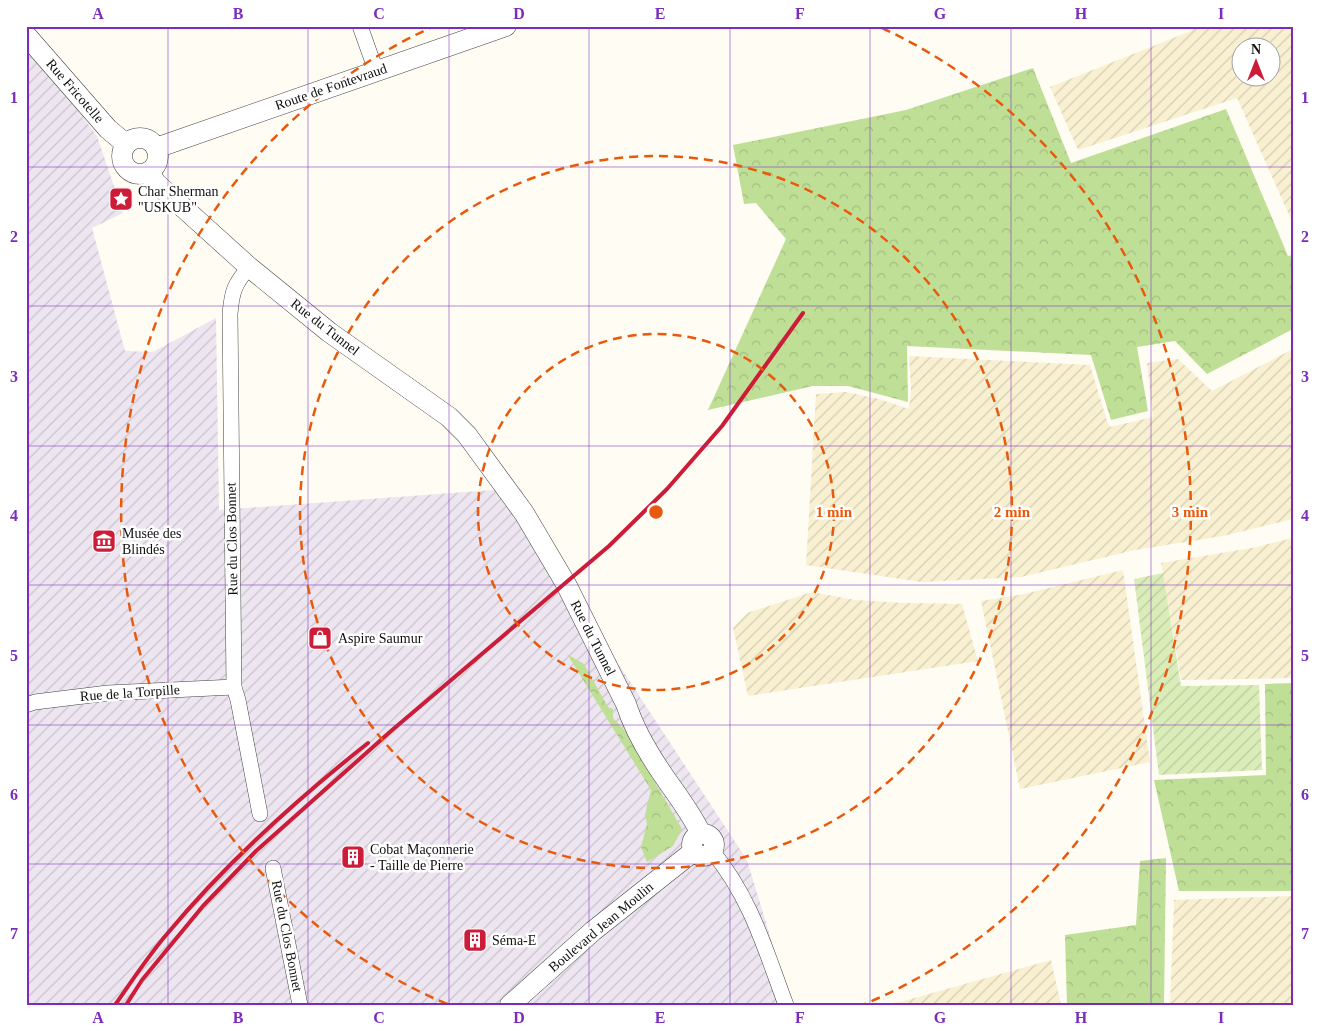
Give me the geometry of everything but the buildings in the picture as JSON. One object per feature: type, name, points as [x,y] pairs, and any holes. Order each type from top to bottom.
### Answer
[{"type":"street","points":[[360,26],[376,71]]},
{"type":"street","name":"Route de Fontevraud","points":[[156,148],[506,26]]},
{"type":"street","name":"Rue Fricotelle","points":[[26,35],[108,129],[126,144]]},
{"type":"street","points":[[136,138],[142,138],[156,148],[158,152],[156,163],[148,172],[135,173],[126,167],[122,156],[126,144],[136,138]]},
{"type":"street","name":"Rue du Tunnel","points":[[148,172],[156,183],[249,267],[329,332],[449,417],[467,435],[524,512],[566,584],[626,704],[632,723],[662,773],[695,821],[702,845]]},
{"type":"street","name":"Rue du Clos Bonnet","points":[[249,267],[232,292],[230,314],[234,687],[260,814]]},
{"type":"street","name":"Rue de la Torpille","points":[[26,705],[35,702],[108,693],[234,687]]},
{"type":"street","points":[[702,845],[729,871],[751,910],[786,1005]]},
{"type":"street","name":"Boulevard Jean Moulin","points":[[510,1005],[593,931],[702,845]]},
{"type":"street","name":"Rue du Clos Bonnet","points":[[273,868],[300,1005]]},
{"type":"shaded area","points":[[1194,26],[1293,26],[1293,224],[1237,98],[1078,150],[1050,87],[1191,31]]},
{"type":"shaded area","points":[[26,41],[97,136],[123,213],[92,228],[125,351],[153,352],[216,318],[219,510],[520,488],[594,627],[747,860],[791,1005],[26,1005]]},
{"type":"shaded area","points":[[1293,349],[1293,519],[1223,536],[1135,550],[1021,577],[922,582],[806,565],[816,394],[846,392],[879,399],[909,409],[911,391],[909,356],[1090,365],[1110,427],[1153,417],[1147,363],[1178,359],[1212,391]]},
{"type":"shaded area","points":[[1293,538],[1293,678],[1181,680],[1161,563],[1252,548]]},
{"type":"shaded area","points":[[1123,570],[1150,762],[1020,789],[981,601],[1024,594]]},
{"type":"shaded area","points":[[812,592],[855,600],[962,604],[978,661],[748,696],[733,628],[747,613]]},
{"type":"shaded area","points":[[1293,896],[1293,1004],[1170,1005],[1174,900]]},
{"type":"shaded area","points":[[1051,960],[1061,1005],[889,1005]]},
{"type":"green space","points":[[1033,68],[1071,163],[1226,109],[1288,256],[1293,255],[1293,329],[1207,374],[1175,341],[1137,347],[1148,411],[1111,420],[1091,355],[907,346],[908,402],[848,386],[813,386],[708,410],[786,239],[756,203],[744,204],[733,145],[906,110]]},
{"type":"green space","points":[[1163,573],[1181,686],[1259,685],[1262,770],[1159,775],[1134,579]]},
{"type":"green space","points":[[567,654],[584,664],[608,707],[613,709],[613,718],[626,732],[682,829],[673,846],[647,862],[641,847],[647,824],[645,815],[651,790]]},
{"type":"green space","points":[[1293,683],[1293,891],[1179,891],[1154,780],[1266,775],[1265,684]]},
{"type":"green space","points":[[1166,858],[1164,1005],[1067,1005],[1065,935],[1136,925],[1140,861]]},
{"type":"railway","points":[[126,1005],[142,980],[203,906],[256,851],[391,731],[609,546],[667,489],[722,426],[803,313]]},
{"type":"railway","points":[[115,1005],[160,942],[213,882],[288,810],[368,743]]},
{"type":"place","name":"Char Sherman \"USKUB\"","points":[[121,199]]},
{"type":"place","name":"Musée des Blindés","points":[[104,541]]},
{"type":"place","name":"Aspire Saumur","points":[[320,638]]},
{"type":"place","name":"Cobat Maçonnerie - Taille de Pierre","points":[[353,857]]},
{"type":"place","name":"Séma-E","points":[[475,940]]}]
